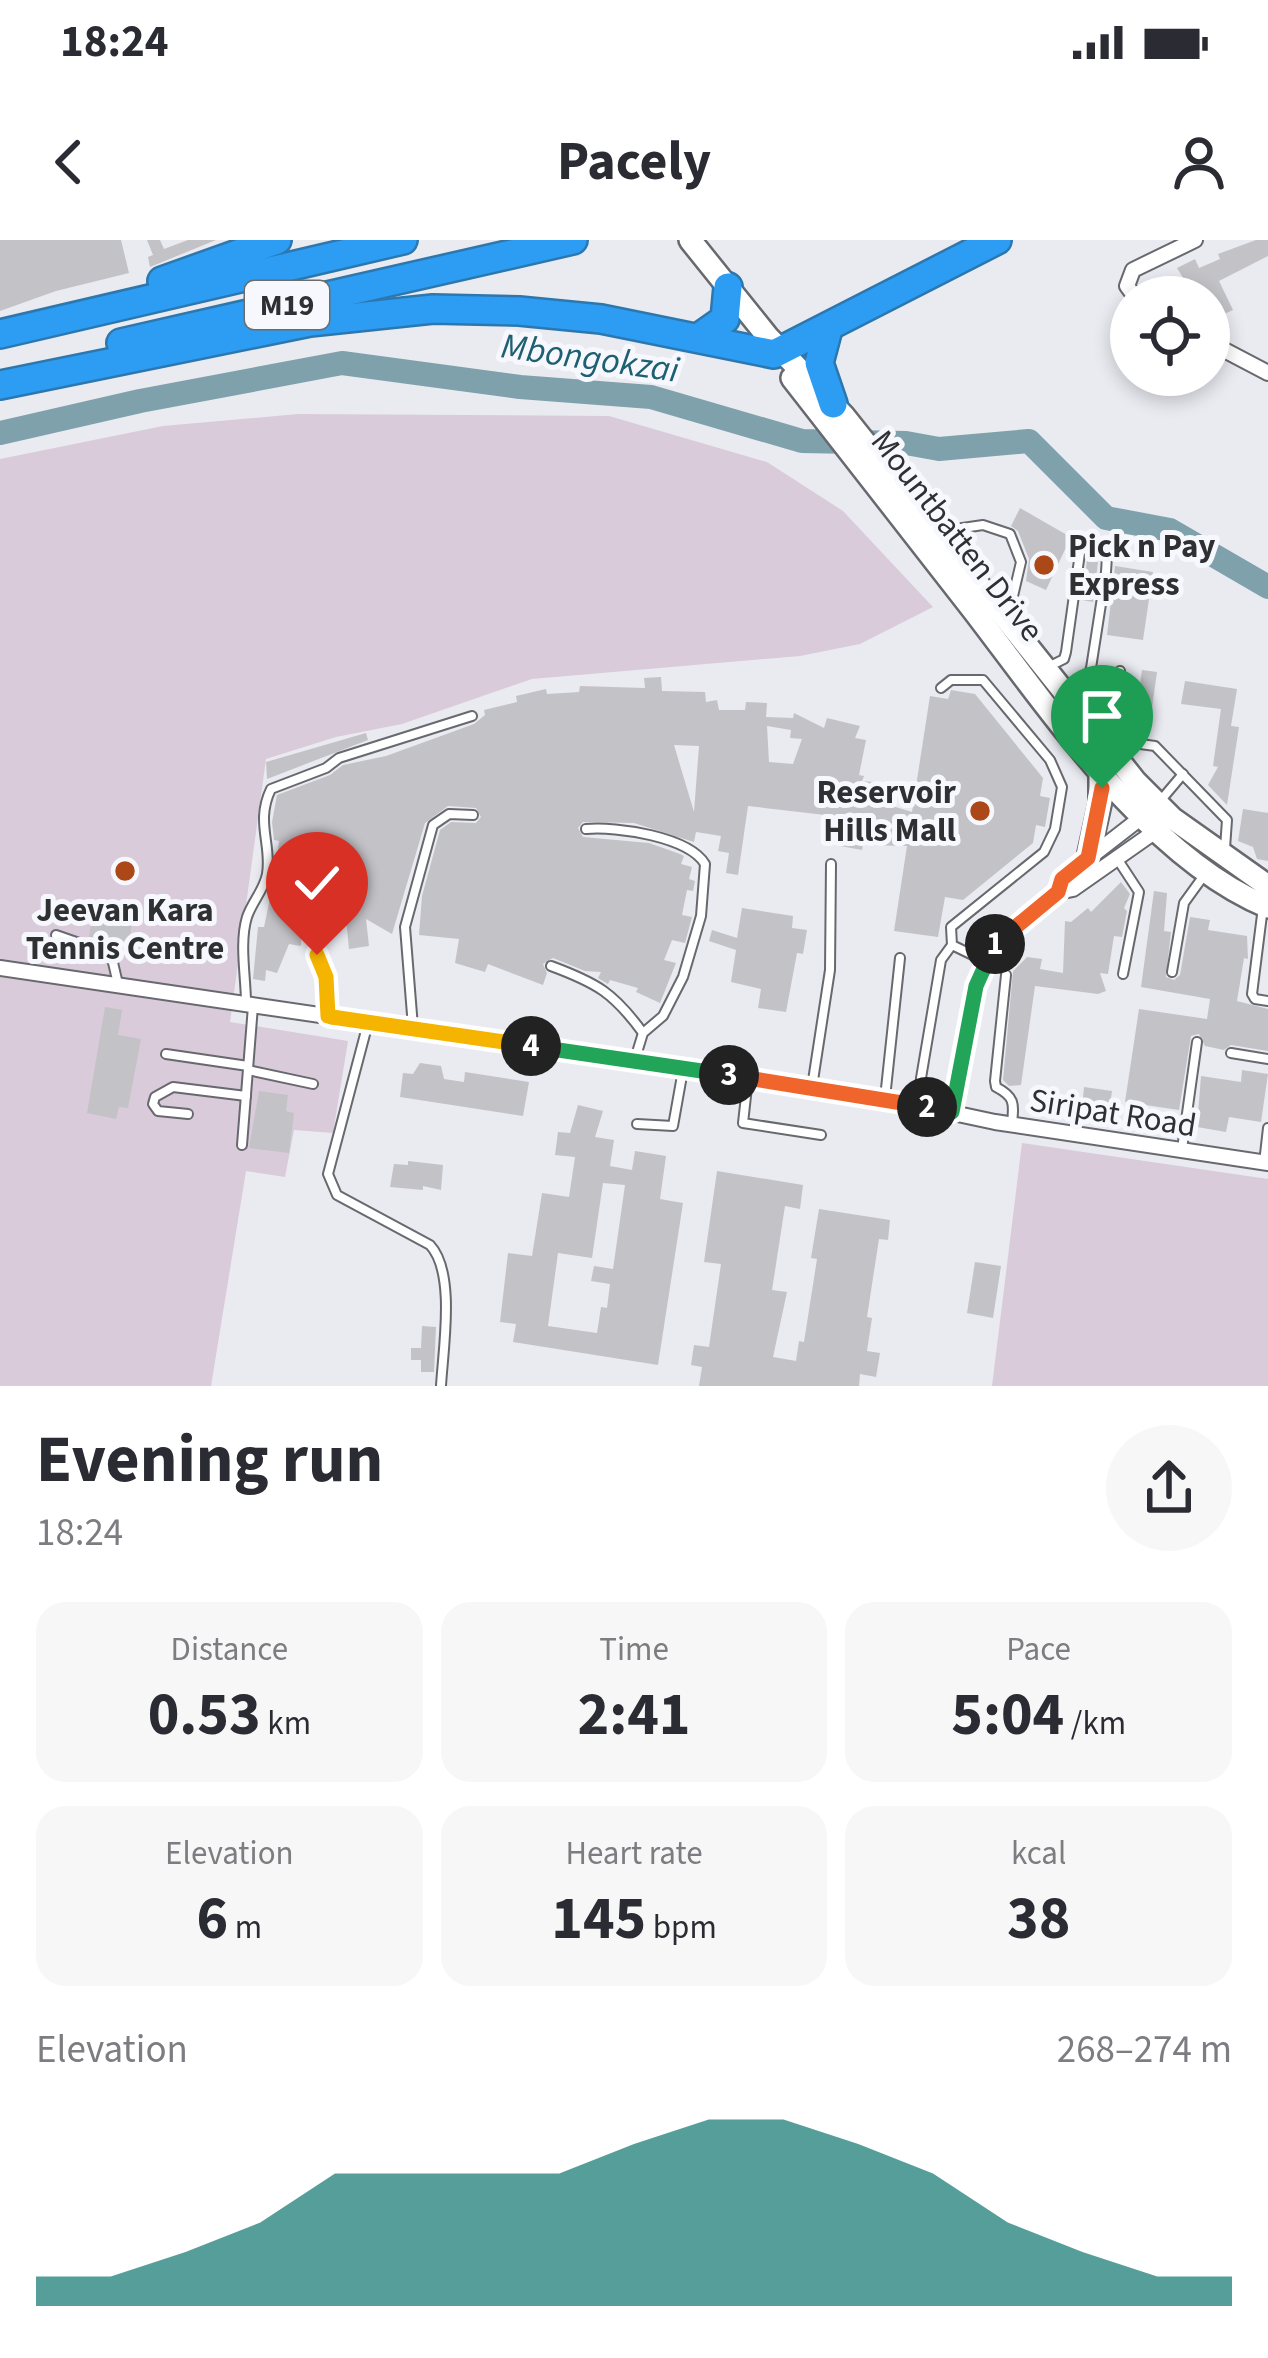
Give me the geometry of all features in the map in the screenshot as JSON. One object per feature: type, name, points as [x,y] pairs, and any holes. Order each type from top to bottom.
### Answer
[{"type":"highway","points":[[14,331],[277,240]]},
{"type":"highway","name":"M19","points":[[14,331],[403,240]]},
{"type":"highway","name":"M19","points":[[0,370],[574,240]]},
{"type":"highway","points":[[0,385],[310,322],[433,309],[601,319],[776,347],[828,329],[998,240]]},
{"type":"highway","points":[[698,338],[725,319],[728,287]]},
{"type":"highway","points":[[828,329],[819,363],[828,405]]},
{"type":"main road","name":"Mountbatten Drive","points":[[690,240],[776,347],[880,462],[1047,668],[1104,754]]},
{"type":"main road","name":"Mountbatten Drive","points":[[828,405],[845,445],[1157,817],[1266,899]]},
{"type":"main road","points":[[1088,858],[1100,804],[1104,754]]},
{"type":"street","points":[[1131,276],[1133,270],[1195,240]]},
{"type":"street","points":[[1230,353],[1268,373]]},
{"type":"street","points":[[1058,892],[1062,879],[1088,858],[1157,817]]},
{"type":"street","points":[[952,1112],[984,961],[1008,930],[1058,892],[1073,889],[1117,859],[1157,817]]},
{"type":"street","name":"Siripat Road","points":[[0,968],[684,1068],[1266,1163]]},
{"type":"lane","points":[[935,532],[982,525],[1010,534],[1021,562],[1007,620]]},
{"type":"lane","points":[[1047,668],[1064,659],[1066,652],[1081,546],[1102,545],[1106,572],[1091,668],[1069,699]]},
{"type":"lane","points":[[1104,754],[1120,671]]},
{"type":"lane","points":[[941,688],[951,680],[982,680],[1050,760],[1062,787],[1048,847],[954,923],[949,934],[952,945],[984,961]]},
{"type":"lane","points":[[242,1145],[250,1006],[244,932],[248,913],[266,880],[262,836],[271,789],[326,768],[338,758],[472,716]]},
{"type":"lane","points":[[1104,754],[1133,743],[1149,743],[1229,824],[1215,864],[1184,903],[1172,972]]},
{"type":"lane","points":[[1157,817],[1183,774]]},
{"type":"lane","points":[[413,1029],[404,927],[436,821],[449,814],[473,815]]},
{"type":"lane","points":[[586,829],[609,828],[692,848],[705,864],[701,916],[683,977],[663,1016],[643,1034],[635,1061]]},
{"type":"lane","points":[[1117,859],[1139,892],[1123,974]]},
{"type":"lane","points":[[812,1088],[830,970],[831,864]]},
{"type":"lane","points":[[1266,899],[1252,994],[1268,1001]]},
{"type":"lane","points":[[310,916],[326,977],[328,1016]]},
{"type":"lane","points":[[56,935],[111,954],[118,986]]},
{"type":"lane","points":[[921,1078],[941,960],[952,945]]},
{"type":"lane","points":[[884,1099],[900,958]]},
{"type":"lane","points":[[551,966],[610,993],[643,1034]]},
{"type":"lane","points":[[1006,975],[994,1081],[1014,1101],[1012,1125]]},
{"type":"lane","points":[[368,1021],[328,1174],[337,1196],[430,1246],[440,1258],[445,1280],[441,1386]]},
{"type":"lane","points":[[1182,1150],[1197,1042]]},
{"type":"lane","points":[[1231,1053],[1268,1059]]},
{"type":"lane","points":[[166,1054],[313,1084]]},
{"type":"lane","points":[[637,1124],[673,1126],[684,1068]]},
{"type":"lane","points":[[748,1078],[743,1123],[821,1135]]},
{"type":"lane","points":[[188,1114],[158,1111],[155,1097],[173,1087],[246,1096]]},
{"type":"lane","points":[[1266,1163],[1268,1129]]},
{"type":"shaded area","points":[[298,414],[609,416],[767,462],[843,511],[933,607],[860,644],[800,656],[532,679],[402,724],[336,737],[266,759],[230,1022],[348,1041],[333,1133],[294,1130],[285,1177],[246,1171],[211,1386],[0,1386],[0,459],[163,426]]},
{"type":"shaded area","points":[[1022,1143],[1268,1179],[1268,1386],[992,1386]]},
{"type":"building","points":[[0,240],[121,240],[129,273],[0,311]]},
{"type":"building","points":[[147,240],[160,240],[164,249],[188,240],[216,240],[150,267],[148,257],[153,255]]},
{"type":"building","points":[[1268,240],[1268,256],[1229,276],[1182,276],[1177,268],[1195,259],[1199,268],[1220,259],[1218,254]]},
{"type":"building","points":[[1020,508],[1067,535],[1069,541],[1046,590],[1026,581],[1029,559],[1018,531],[1011,526]]},
{"type":"building","points":[[1087,560],[1098,562],[1093,602],[1082,600]]},
{"type":"building","points":[[1115,566],[1153,572],[1143,640],[1107,635]]},
{"type":"building","points":[[1142,670],[1157,672],[1150,722],[1135,720]]},
{"type":"building","points":[[661,677],[662,691],[705,692],[706,702],[717,700],[719,710],[745,710],[746,702],[767,703],[766,717],[793,718],[794,713],[824,728],[827,718],[860,726],[855,738],[866,740],[862,781],[895,784],[889,805],[912,812],[930,696],[948,699],[951,690],[975,694],[1043,778],[1040,796],[1050,798],[1045,827],[1036,825],[1033,843],[963,900],[945,897],[938,937],[894,931],[907,846],[863,845],[862,850],[835,845],[839,824],[833,823],[834,816],[748,806],[738,875],[726,873],[729,853],[718,851],[721,836],[696,832],[694,842],[634,823],[583,822],[578,828],[583,837],[649,843],[684,856],[681,864],[692,867],[693,891],[687,890],[682,915],[692,917],[685,943],[672,940],[664,960],[676,963],[660,1003],[636,992],[638,988],[610,980],[608,984],[598,978],[601,972],[553,958],[543,964],[547,973],[543,985],[488,964],[485,972],[455,963],[459,939],[419,935],[422,896],[440,830],[451,822],[476,823],[481,817],[476,808],[448,806],[425,823],[392,934],[366,919],[369,946],[349,949],[346,919],[333,929],[309,898],[302,914],[301,946],[289,944],[277,973],[266,970],[265,981],[253,979],[258,927],[264,927],[275,875],[279,841],[274,840],[272,822],[277,795],[330,775],[343,765],[386,756],[474,724],[485,715],[484,710],[517,702],[516,696],[546,689],[547,694],[579,692],[580,686],[645,688],[644,678]],"holes":[[[767,726],[791,730],[790,738],[802,739],[793,764],[769,762]],[[674,745],[699,746],[694,812]]]},
{"type":"building","points":[[1185,681],[1237,689],[1231,726],[1239,727],[1227,805],[1208,785],[1218,767],[1213,766],[1221,709],[1181,704]]},
{"type":"building","points":[[366,733],[368,740],[267,779],[266,762]]},
{"type":"building","points":[[1243,809],[1268,813],[1268,861],[1257,859],[1253,847],[1238,841]]},
{"type":"building","points":[[1121,882],[1130,894],[1122,937],[1114,936],[1108,974],[1100,973],[1106,991],[1035,986],[1021,1085],[1009,1086],[1003,1080],[1013,971],[1027,957],[1042,959],[1040,969],[1063,973],[1065,921],[1071,922],[1088,908],[1091,912]]},
{"type":"building","points":[[1154,891],[1167,893],[1164,931],[1171,932],[1166,977],[1174,980],[1180,975],[1190,917],[1210,920],[1208,930],[1247,936],[1248,959],[1244,958],[1237,1001],[1268,1009],[1268,1051],[1231,1045],[1224,1050],[1205,1046],[1199,1034],[1191,1036],[1179,1110],[1125,1102],[1139,1009],[1207,1019],[1210,999],[1141,987]]},
{"type":"building","points":[[106,904],[134,908],[129,944],[89,938],[93,907],[106,909]]},
{"type":"building","points":[[742,908],[793,916],[792,928],[807,930],[803,954],[797,953],[786,1012],[758,1008],[761,989],[731,982],[736,950],[709,941],[712,930],[737,938]]},
{"type":"building","points":[[105,1007],[122,1010],[118,1035],[141,1039],[128,1108],[119,1107],[116,1119],[87,1113]]},
{"type":"building","points":[[420,1063],[441,1066],[444,1079],[464,1082],[465,1072],[529,1082],[523,1116],[400,1097],[403,1073],[413,1074]]},
{"type":"building","points":[[1242,1070],[1268,1074],[1261,1122],[1229,1117],[1226,1132],[1197,1127],[1201,1076],[1241,1082]]},
{"type":"building","points":[[1084,1087],[1112,1091],[1109,1111],[1082,1108]]},
{"type":"building","points":[[259,1091],[288,1095],[286,1111],[294,1113],[289,1153],[249,1148]]},
{"type":"building","points":[[578,1105],[603,1111],[595,1137],[614,1140],[610,1166],[632,1170],[635,1151],[666,1156],[660,1199],[683,1203],[658,1365],[513,1342],[516,1324],[500,1322],[508,1253],[532,1256],[542,1193],[569,1197],[575,1157],[555,1155],[558,1132],[570,1133]],"holes":[[[603,1183],[625,1185],[613,1269],[594,1266],[591,1281],[610,1284],[597,1333],[548,1326],[558,1253],[592,1258]]]},
{"type":"building","points":[[408,1161],[443,1165],[441,1190],[390,1187],[394,1164],[408,1165]]},
{"type":"building","points":[[717,1171],[803,1185],[800,1209],[785,1206],[772,1290],[787,1292],[773,1357],[796,1361],[799,1341],[804,1342],[817,1259],[811,1258],[819,1209],[890,1220],[888,1240],[879,1239],[867,1317],[872,1318],[867,1351],[880,1353],[876,1377],[860,1374],[859,1386],[699,1386],[702,1367],[691,1365],[694,1345],[709,1347],[721,1264],[704,1262]]},
{"type":"building","points":[[975,1262],[1001,1266],[993,1318],[967,1313]]},
{"type":"building","points":[[422,1326],[436,1327],[434,1372],[421,1372],[421,1360],[411,1360],[411,1348],[421,1348]]},
{"type":"waterway","name":"Mbongokzai","points":[[0,433],[342,363],[520,387],[651,397],[802,441],[906,443],[939,449],[1029,441],[1106,518],[1170,530],[1268,587]]},
{"type":"place","name":"Pick n Pay Express","points":[[1044,565]]},
{"type":"place","name":"Reservoir Hills Mall","points":[[980,811]]},
{"type":"place","name":"Jeevan Kara Tennis Centre","points":[[125,871]]},
{"type":"route","points":[[317,955],[326,977],[328,1016],[952,1112],[984,961],[1008,930],[1058,892],[1062,879],[1088,858],[1102,788]]}]
